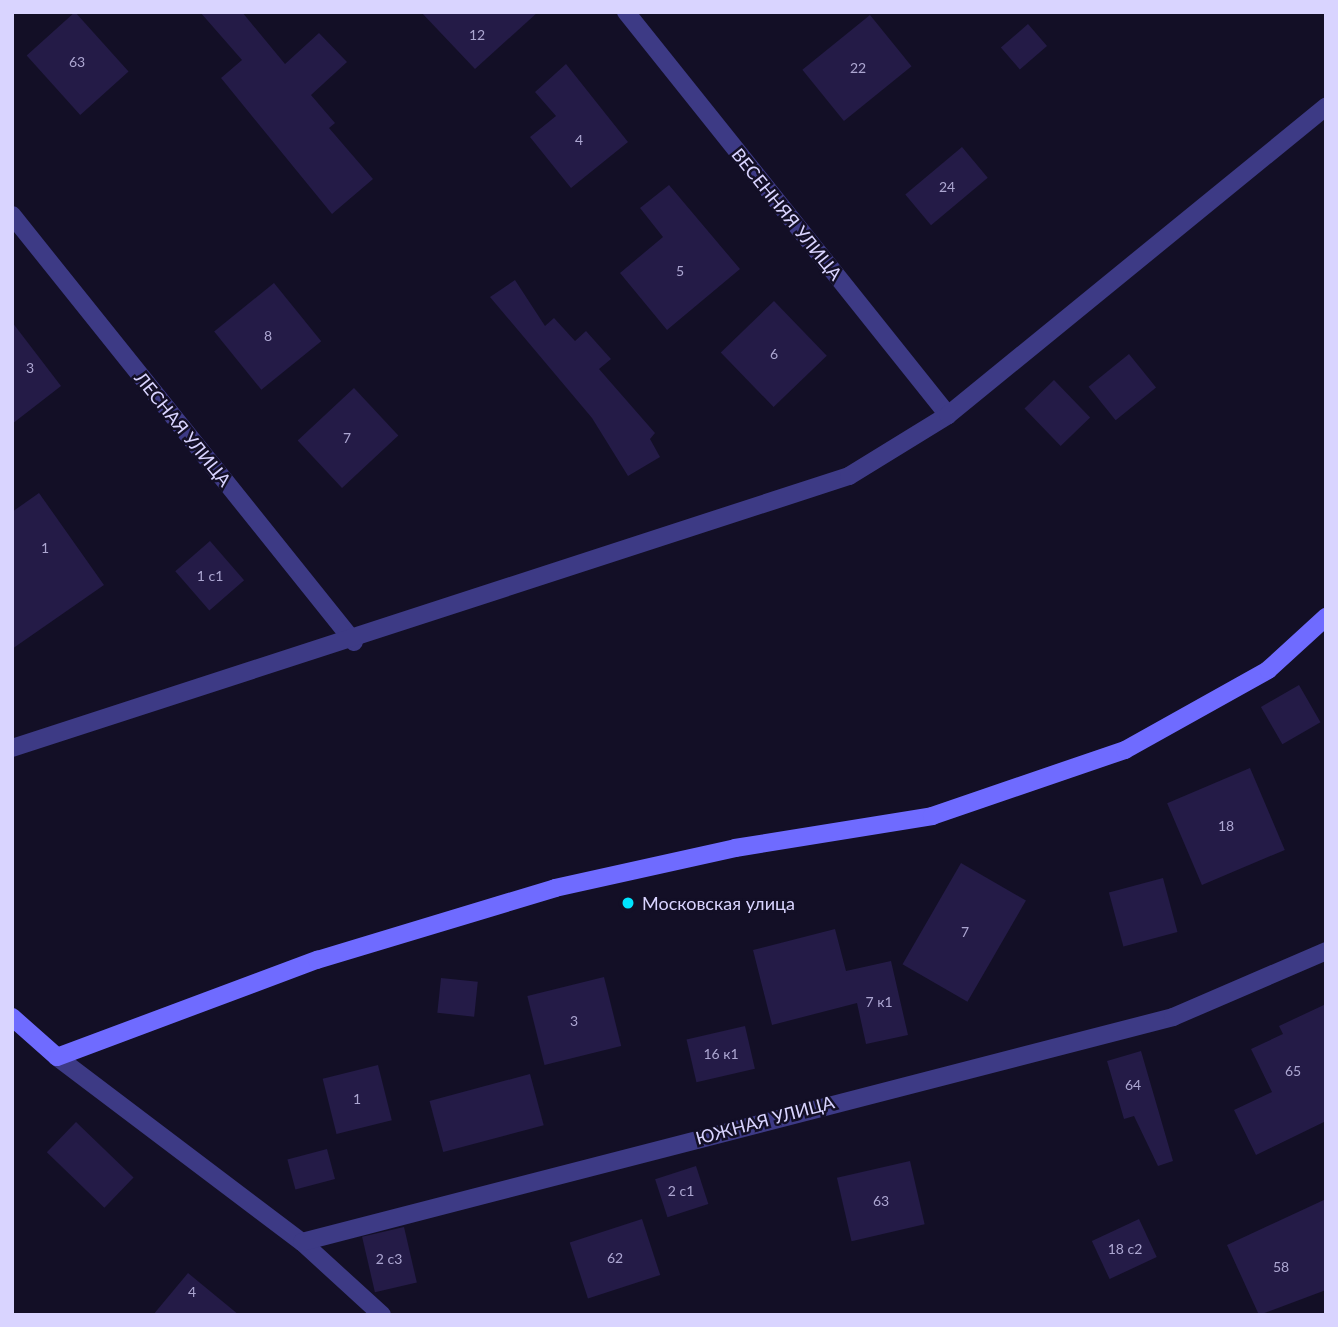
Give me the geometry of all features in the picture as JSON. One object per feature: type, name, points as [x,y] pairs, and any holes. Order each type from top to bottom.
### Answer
[{"type":"street","name":"ВЕСЕННЯЯ УЛИЦА","points":[[626,12],[947,415]]},
{"type":"street","points":[[12,748],[354,642],[849,476],[947,415],[1326,107]]},
{"type":"street","name":"ЛЕСНАЯ УЛИЦА","points":[[12,215],[354,642]]},
{"type":"street","points":[[57,1057],[317,960],[555,888],[735,848],[932,816],[1125,750],[1268,670],[1326,617]]},
{"type":"street","name":"ЮЖНАЯ УЛИЦА","points":[[302,1242],[1173,1017],[1326,951]]},
{"type":"street","points":[[12,1017],[57,1057],[302,1242],[382,1315]]},
{"type":"building","points":[[75,12],[129,71],[80,115],[27,55]]},
{"type":"building","points":[[200,12],[242,12],[285,64],[319,33],[347,62],[311,95],[335,123],[329,128],[373,179],[332,214],[221,78],[242,60]]},
{"type":"building","points":[[421,12],[538,12],[475,69]]},
{"type":"building","points":[[870,15],[912,66],[844,121],[802,70]]},
{"type":"building","points":[[1028,24],[1047,46],[1020,70],[1001,48]]},
{"type":"building","points":[[566,64],[628,142],[571,188],[530,137],[556,116],[535,92]]},
{"type":"building","points":[[962,147],[988,178],[931,225],[905,195]]},
{"type":"building","points":[[669,185],[740,269],[667,330],[620,273],[663,237],[640,208]]},
{"type":"building","points":[[515,280],[545,326],[554,318],[575,341],[586,331],[611,359],[599,369],[655,433],[650,439],[660,457],[628,476],[592,418],[490,297]]},
{"type":"building","points":[[274,283],[321,341],[261,390],[214,331]]},
{"type":"building","points":[[774,301],[827,356],[774,407],[721,352]]},
{"type":"building","points":[[12,322],[61,386],[12,424]]},
{"type":"building","points":[[1129,354],[1156,387],[1116,420],[1089,387]]},
{"type":"building","points":[[1054,380],[1090,417],[1061,446],[1025,408]]},
{"type":"building","points":[[354,388],[398,436],[342,488],[298,441]]},
{"type":"building","points":[[39,493],[104,585],[12,649],[12,512]]},
{"type":"building","points":[[210,541],[244,580],[209,610],[175,571]]},
{"type":"building","points":[[1299,685],[1320,722],[1282,744],[1261,707]]},
{"type":"building","points":[[1250,768],[1285,850],[1202,885],[1167,803]]},
{"type":"building","points":[[961,863],[1026,900],[967,1002],[902,964]]},
{"type":"building","points":[[1163,878],[1177,932],[1123,947],[1109,892]]},
{"type":"building","points":[[835,929],[846,971],[891,961],[908,1035],[866,1044],[857,1003],[772,1025],[753,950]]},
{"type":"building","points":[[604,977],[621,1046],[545,1065],[527,996]]},
{"type":"building","points":[[441,978],[478,982],[474,1017],[437,1013]]},
{"type":"building","points":[[1326,1004],[1326,1121],[1256,1155],[1234,1110],[1272,1092],[1251,1049],[1283,1034],[1279,1026]]},
{"type":"building","points":[[745,1026],[755,1069],[696,1082],[687,1039]]},
{"type":"building","points":[[1141,1051],[1173,1161],[1158,1166],[1134,1116],[1124,1119],[1107,1061]]},
{"type":"building","points":[[378,1065],[392,1120],[336,1134],[323,1079]]},
{"type":"building","points":[[530,1074],[544,1125],[443,1152],[430,1101]]},
{"type":"building","points":[[76,1122],[134,1178],[104,1208],[47,1152]]},
{"type":"building","points":[[327,1149],[335,1179],[295,1190],[287,1160]]},
{"type":"building","points":[[910,1161],[925,1224],[852,1241],[837,1178]]},
{"type":"building","points":[[696,1166],[708,1204],[667,1217],[655,1179]]},
{"type":"building","points":[[1326,1199],[1326,1290],[1259,1315],[1227,1245]]},
{"type":"building","points":[[642,1219],[660,1275],[588,1299],[570,1242]]},
{"type":"building","points":[[1139,1219],[1157,1257],[1110,1279],[1092,1241]]},
{"type":"building","points":[[404,1227],[417,1283],[375,1292],[362,1237]]},
{"type":"building","points":[[188,1273],[239,1315],[153,1315]]},
{"type":"place","name":"Московская улица","points":[[628,903]]}]
